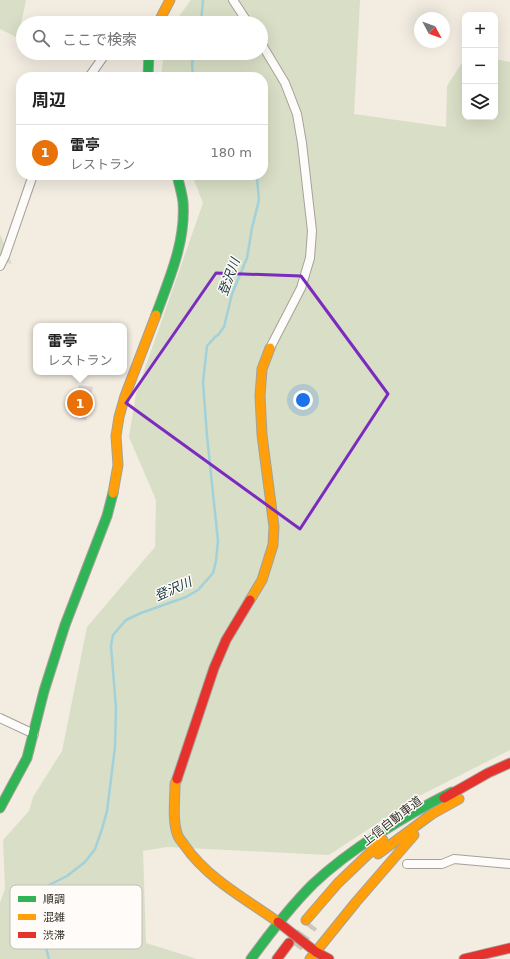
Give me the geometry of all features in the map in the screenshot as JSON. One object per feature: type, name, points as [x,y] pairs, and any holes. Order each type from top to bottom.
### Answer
[{"type":"main road","points":[[162,16],[170,0]]},
{"type":"main road","points":[[148,72],[149,60]]},
{"type":"main road","points":[[0,808],[27,758],[44,691],[65,625],[107,516],[114,491],[118,465],[116,436],[119,417],[125,396],[174,266],[183,229],[183,202],[178,180]]},
{"type":"main road","points":[[270,348],[262,369],[260,396],[262,435],[274,527],[273,545],[262,580],[226,640],[214,668],[175,784],[174,816],[178,836],[203,868],[278,922],[316,952],[329,959]]},
{"type":"main road","name":"上信自動車道","points":[[489,783],[432,814],[384,848],[309,922],[338,883],[383,840],[452,792],[510,763]]},
{"type":"main road","points":[[251,959],[278,922],[301,897],[335,865],[359,847],[429,803],[452,792]]},
{"type":"main road","points":[[310,959],[408,841],[432,820],[466,795]]},
{"type":"main road","points":[[277,959],[292,944],[285,959]]},
{"type":"main road","points":[[464,959],[510,948]]},
{"type":"street","points":[[234,0],[244,16]]},
{"type":"street","points":[[268,55],[285,83],[297,114],[302,143],[312,231],[310,258],[302,288],[270,348]]},
{"type":"street","points":[[93,72],[101,60]]},
{"type":"street","points":[[0,266],[5,256],[31,180]]},
{"type":"street","points":[[0,718],[34,734]]},
{"type":"street","points":[[407,864],[442,864],[454,859],[510,864]]},
{"type":"highlighted area","points":[[216,273],[301,276],[388,394],[300,529],[126,403]]},
{"type":"green space","points":[[0,0],[26,0],[23,16],[16,16],[16,37],[0,29]]},
{"type":"green space","points":[[191,0],[360,0],[354,114],[446,127],[447,86],[462,63],[462,120],[498,120],[498,60],[510,62],[510,750],[419,796],[329,855],[167,847],[143,851],[146,943],[197,959],[0,959],[0,903],[5,889],[3,840],[29,811],[33,797],[62,751],[87,627],[155,547],[156,500],[129,437],[136,394],[203,203],[194,180],[268,180],[268,72],[162,72],[163,60],[268,60],[268,16],[179,16]]},
{"type":"green space","points":[[0,234],[12,264],[0,261]]},
{"type":"building","points":[[79,385],[93,387],[86,420],[75,417],[77,407],[71,406],[72,400],[74,401]]},
{"type":"waterway","name":"登沢川","points":[[202,16],[203,0]]},
{"type":"waterway","name":"登沢川","points":[[193,60],[193,72]]},
{"type":"waterway","name":"登沢川","points":[[49,885],[67,876],[85,862],[95,849],[107,811],[115,747],[116,708],[111,646],[113,635],[126,620],[186,597],[198,590],[213,573],[218,541],[203,382],[207,346],[224,327],[232,294],[247,258],[259,200],[257,180]]},
{"type":"waterway","name":"登沢川","points":[[46,949],[49,959]]},
{"type":"tunnel","points":[[295,946],[311,924]]},
{"type":"traffic: fast","points":[[148,72],[149,60]]},
{"type":"traffic: fast","points":[[156,315],[176,260],[182,231],[183,202],[178,180]]},
{"type":"traffic: fast","points":[[0,808],[27,758],[44,691],[65,625],[107,516],[113,493]]},
{"type":"traffic: fast","points":[[251,959],[296,902],[328,871],[379,834],[416,811],[452,792]]},
{"type":"traffic: slow","points":[[162,16],[170,0]]},
{"type":"traffic: slow","points":[[113,493],[118,465],[116,436],[119,417],[125,396],[156,315]]},
{"type":"traffic: slow","points":[[250,600],[262,580],[273,545],[274,527],[262,435],[260,396],[262,369],[270,348]]},
{"type":"traffic: slow","points":[[177,779],[175,784],[174,817],[178,836],[194,858],[205,869],[228,888],[278,922]]},
{"type":"traffic: slow","points":[[378,854],[432,814],[459,799]]},
{"type":"traffic: slow","points":[[310,959],[356,902],[414,835]]},
{"type":"traffic: slow","points":[[306,920],[338,883],[383,840]]},
{"type":"traffic: jam","points":[[177,779],[214,668],[226,640],[250,600]]},
{"type":"traffic: jam","points":[[444,798],[488,773],[510,763]]},
{"type":"traffic: jam","points":[[278,922],[316,952],[329,959]]},
{"type":"traffic: jam","points":[[277,959],[289,943]]},
{"type":"traffic: jam","points":[[464,959],[510,948]]},
{"type":"place","name":"雷亭","points":[[80,403]]}]
